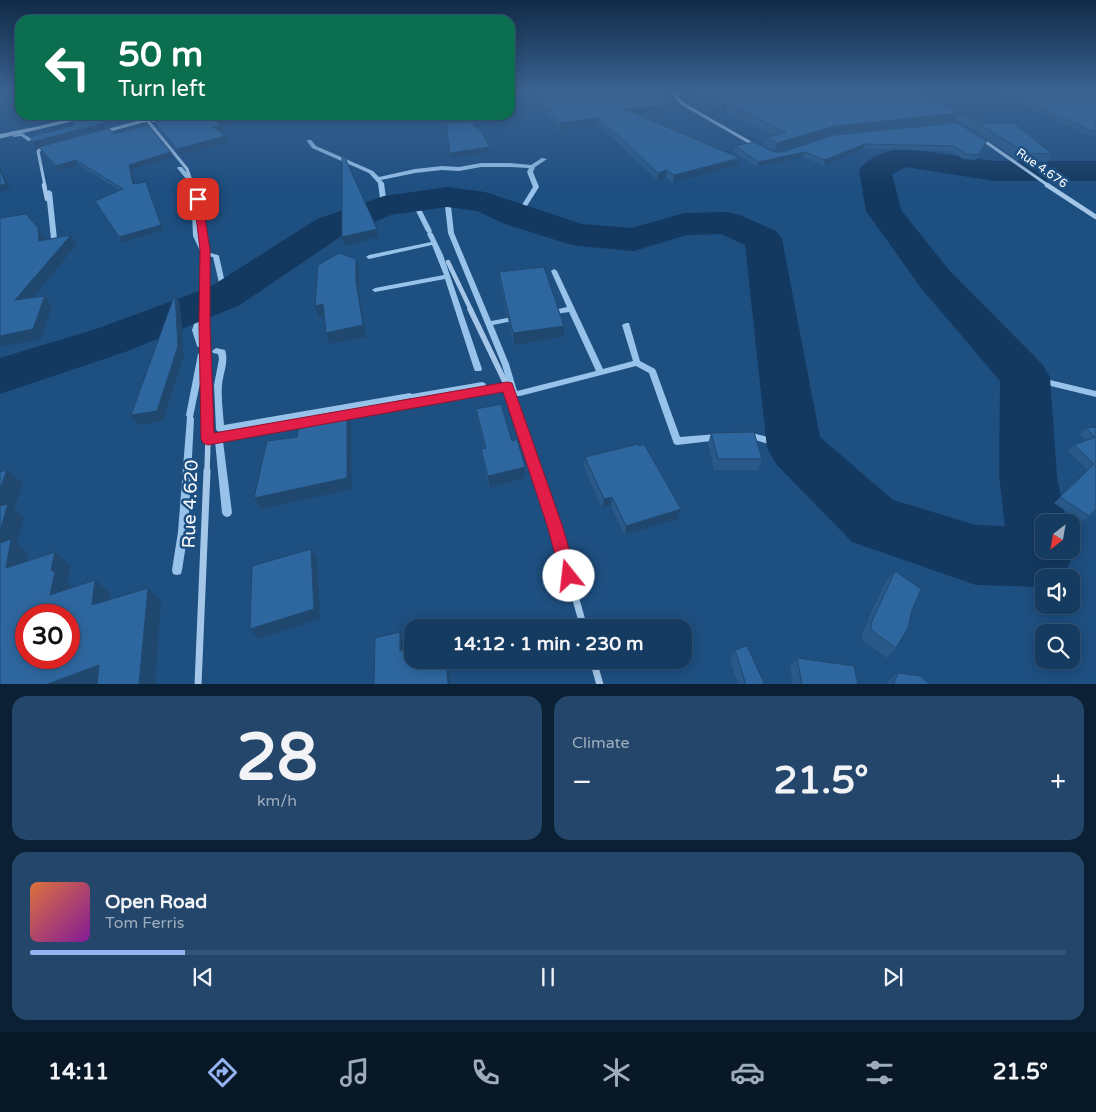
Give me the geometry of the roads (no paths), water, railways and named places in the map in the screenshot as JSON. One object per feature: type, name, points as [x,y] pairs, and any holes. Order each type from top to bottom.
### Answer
[{"type":"street","points":[[0,137],[57,123]]},
{"type":"street","points":[[101,132],[136,123]]},
{"type":"street","name":"Rue 4.620","points":[[149,123],[187,169],[198,199],[205,250],[204,324],[208,439],[198,684]]},
{"type":"street","points":[[716,123],[760,148]]},
{"type":"street","name":"Rue 4.676","points":[[978,137],[1096,217]]},
{"type":"street","points":[[46,147],[38,151],[47,199]]},
{"type":"street","points":[[448,262],[507,386],[555,525],[581,619]]},
{"type":"street","points":[[334,417],[507,386]]},
{"type":"street","points":[[208,439],[314,420]]},
{"type":"street","points":[[596,669],[600,684]]},
{"type":"waterway","points":[[0,135],[29,129]]},
{"type":"waterway","points":[[14,136],[22,134],[30,140]]},
{"type":"waterway","points":[[309,141],[314,147],[371,172],[381,183],[384,206]]},
{"type":"waterway","points":[[0,376],[112,340],[225,296],[330,227],[384,206],[447,197],[485,202],[518,216],[578,235],[634,240],[684,224],[727,223],[763,239],[795,448],[874,522],[976,555],[1040,557],[1028,476],[1025,377],[935,279],[884,211],[875,170],[902,157],[994,171],[1096,171]]},
{"type":"waterway","points":[[533,166],[544,159]]},
{"type":"waterway","points":[[378,179],[415,171],[442,168],[459,169],[481,165],[533,166]]},
{"type":"waterway","points":[[518,216],[536,187],[530,172],[533,166]]},
{"type":"waterway","points":[[180,168],[189,179]]},
{"type":"waterway","points":[[189,181],[194,189],[196,236],[204,254]]},
{"type":"waterway","points":[[49,192],[54,239],[50,246]]},
{"type":"waterway","points":[[447,197],[451,233]]},
{"type":"waterway","points":[[414,201],[429,231]]},
{"type":"waterway","points":[[430,234],[440,255],[478,369]]},
{"type":"waterway","points":[[452,234],[478,298]]},
{"type":"waterway","points":[[369,257],[434,243]]},
{"type":"waterway","points":[[208,254],[216,256],[225,296]]},
{"type":"waterway","points":[[554,271],[600,372]]},
{"type":"waterway","points":[[375,290],[446,277]]},
{"type":"waterway","points":[[478,299],[488,324]]},
{"type":"waterway","points":[[549,313],[571,309]]},
{"type":"waterway","points":[[488,324],[518,318]]},
{"type":"waterway","points":[[198,323],[196,330],[201,346]]},
{"type":"waterway","points":[[488,324],[505,364]]},
{"type":"waterway","points":[[626,325],[637,363]]},
{"type":"waterway","points":[[216,351],[222,352],[223,359],[220,371]]},
{"type":"waterway","points":[[190,415],[202,354]]},
{"type":"waterway","points":[[520,393],[637,363]]},
{"type":"waterway","points":[[637,363],[652,371],[677,441],[717,438]]},
{"type":"waterway","points":[[505,366],[514,394]]},
{"type":"waterway","points":[[220,373],[218,385],[220,429],[355,406]]},
{"type":"waterway","points":[[1025,377],[1096,394]]},
{"type":"waterway","points":[[415,396],[482,385]]},
{"type":"waterway","points":[[357,406],[410,396]]},
{"type":"waterway","points":[[177,570],[183,532],[190,419]]},
{"type":"waterway","points":[[746,436],[795,448]]},
{"type":"waterway","points":[[219,441],[227,513]]}]
